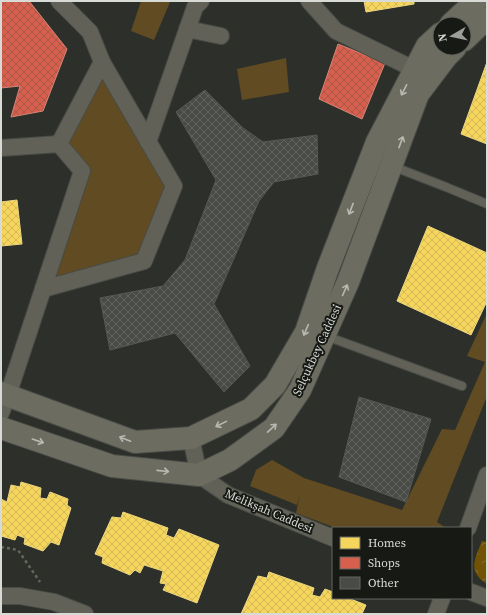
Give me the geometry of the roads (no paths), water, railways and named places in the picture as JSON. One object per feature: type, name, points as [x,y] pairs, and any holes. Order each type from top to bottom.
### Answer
[{"type":"street","points":[[43,289],[144,261],[174,186],[102,62],[90,32],[59,1]]},
{"type":"street","points":[[148,142],[195,7],[201,1]]},
{"type":"street","points":[[309,1],[336,31],[423,73]]},
{"type":"street","points":[[460,16],[476,1]]},
{"type":"street","points":[[472,32],[487,18]]},
{"type":"street","points":[[187,29],[221,36]]},
{"type":"street","name":"Selçukbey Caddesi","points":[[198,475],[230,460],[274,428],[300,390],[348,282],[392,166],[418,94],[427,46],[432,41]]},
{"type":"street","name":"Selçukbey Caddesi","points":[[3,400],[135,442],[191,438],[251,410],[275,385],[306,332],[328,268],[377,142],[423,73],[447,56]]},
{"type":"street","points":[[59,144],[102,62]]},
{"type":"street","points":[[1,148],[59,144]]},
{"type":"street","points":[[3,400],[43,289],[82,170],[59,144]]},
{"type":"street","points":[[1,428],[112,466],[198,475],[191,438]]},
{"type":"street","name":"Melikşah Caddesi","points":[[198,475],[228,495],[332,538]]},
{"type":"street","points":[[468,527],[487,475]]},
{"type":"street","points":[[472,592],[487,598]]},
{"type":"street","points":[[1,596],[20,596],[54,602],[85,614]]},
{"type":"street","points":[[436,614],[442,599]]},
{"type":"lane","points":[[392,166],[487,204]]},
{"type":"lane","points":[[325,335],[462,386]]}]
